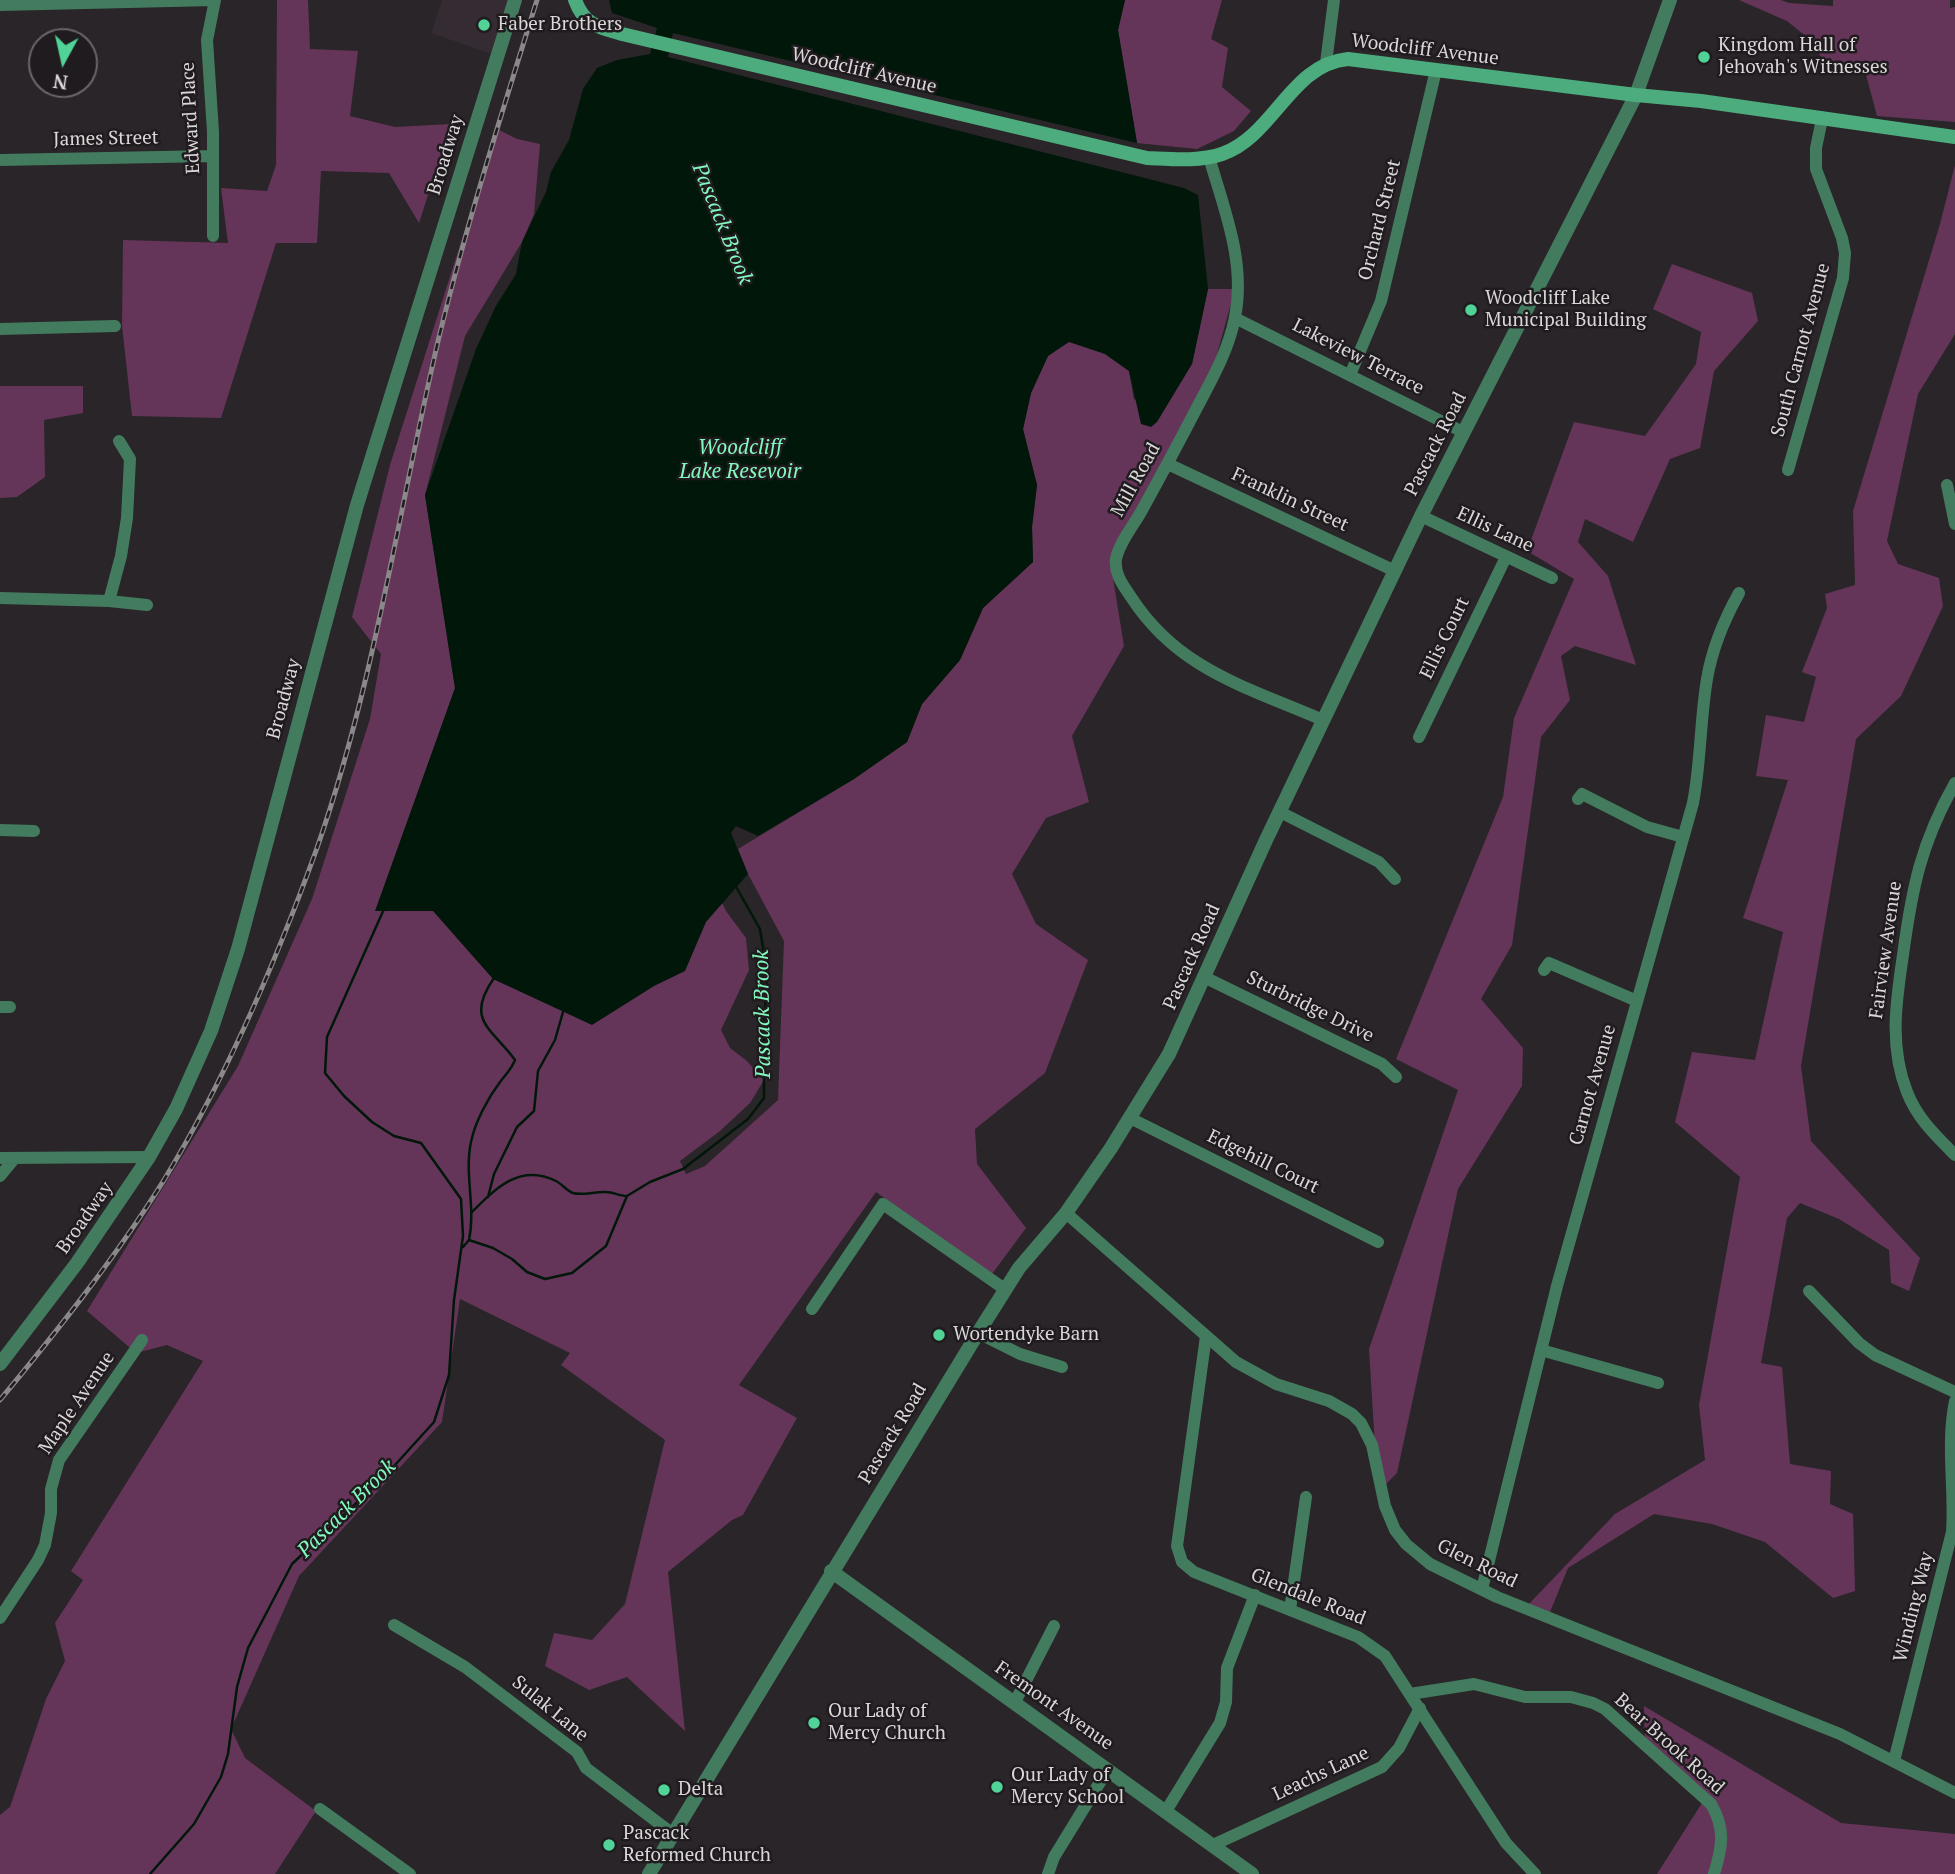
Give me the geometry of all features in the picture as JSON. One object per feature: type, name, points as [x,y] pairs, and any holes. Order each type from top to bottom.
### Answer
[{"type":"main road","name":"Woodcliff Avenue","points":[[575,0],[583,17],[596,26],[1147,158],[1179,160],[1209,157],[1235,148],[1249,140],[1310,74],[1326,63],[1348,59],[1701,101],[1955,137]]},
{"type":"street","points":[[0,5],[214,0]]},
{"type":"street","name":"Edward Place","points":[[213,236],[211,76],[207,40],[214,0]]},
{"type":"street","name":"Broadway","points":[[0,1364],[77,1263],[149,1157],[195,1070],[225,990],[357,505],[515,0]]},
{"type":"street","points":[[1326,63],[1334,0]]},
{"type":"street","name":"Pascack Road","points":[[649,1874],[978,1332],[1019,1268],[1066,1213],[1169,1054],[1323,720],[1421,516],[1636,95],[1670,0]]},
{"type":"street","name":"Orchard Street","points":[[1350,374],[1381,302],[1436,70]]},
{"type":"street","name":"South Carnot Avenue","points":[[1788,470],[1843,278],[1845,253],[1842,238],[1815,169],[1822,119]]},
{"type":"street","name":"James Street","points":[[0,160],[213,156]]},
{"type":"street","name":"Mill Road","points":[[1209,157],[1236,252],[1238,274],[1235,318],[1221,361],[1119,551],[1116,560],[1119,578],[1142,615],[1157,632],[1192,661],[1323,720]]},
{"type":"street","name":"Lakeview Terrace","points":[[1235,318],[1463,432]]},
{"type":"street","points":[[0,329],[115,326]]},
{"type":"street","points":[[109,601],[121,556],[127,518],[130,459],[119,441]]},
{"type":"street","name":"Franklin Street","points":[[1168,464],[1395,571]]},
{"type":"street","points":[[1947,485],[1955,524]]},
{"type":"street","name":"Ellis Lane","points":[[1421,516],[1552,578]]},
{"type":"street","name":"Ellis Court","points":[[1419,737],[1506,556]]},
{"type":"street","name":"Carnot Avenue","points":[[1482,1589],[1541,1350],[1699,774],[1707,676],[1721,629],[1739,593]]},
{"type":"street","points":[[0,598],[147,604]]},
{"type":"street","name":"Fairview Avenue","points":[[1955,783],[1932,828],[1912,889],[1894,1031],[1898,1062],[1908,1093],[1925,1125],[1955,1155]]},
{"type":"street","points":[[1578,799],[1582,794],[1647,827],[1683,837]]},
{"type":"street","points":[[1280,812],[1380,862],[1395,879]]},
{"type":"street","points":[[0,830],[34,831]]},
{"type":"street","points":[[1544,970],[1549,963],[1637,1001]]},
{"type":"street","name":"Sturbridge Drive","points":[[1204,977],[1382,1064],[1396,1077]]},
{"type":"street","name":"Edgehill Court","points":[[1130,1118],[1378,1242]]},
{"type":"street","points":[[0,1158],[149,1157]]},
{"type":"street","points":[[0,1176],[15,1158]]},
{"type":"street","points":[[812,1309],[883,1204],[1006,1290]]},
{"type":"street","name":"Glen Road","points":[[1066,1213],[1252,1373],[1295,1392],[1329,1401],[1352,1414],[1367,1433],[1385,1506],[1395,1530],[1406,1544],[1430,1564],[1482,1589],[1780,1708],[1894,1761],[1955,1793]]},
{"type":"street","points":[[1809,1291],[1859,1343],[1875,1354],[1955,1392]]},
{"type":"street","points":[[978,1332],[1020,1354],[1062,1367]]},
{"type":"street","name":"Glendale Road","points":[[1206,1336],[1177,1546],[1182,1562],[1194,1572],[1290,1609],[1372,1645],[1390,1662],[1506,1843],[1517,1858],[1535,1874]]},
{"type":"street","name":"Maple Avenue","points":[[0,1618],[4,1603],[38,1560],[45,1545],[51,1513],[51,1489],[59,1460],[142,1340]]},
{"type":"street","points":[[1541,1350],[1658,1383]]},
{"type":"street","name":"Winding Way","points":[[1894,1761],[1952,1532],[1953,1460],[1950,1438],[1955,1401]]},
{"type":"street","points":[[1290,1609],[1306,1497]]},
{"type":"street","name":"Fremont Avenue","points":[[831,1571],[1252,1874]]},
{"type":"street","points":[[1166,1811],[1224,1713],[1227,1668],[1255,1595]]},
{"type":"street","name":"Sulak Lane","points":[[394,1625],[465,1667],[577,1752],[586,1768],[673,1834]]},
{"type":"street","points":[[1015,1702],[1054,1626]]},
{"type":"street","name":"Bear Brook Road","points":[[1410,1694],[1474,1684],[1525,1697],[1582,1699],[1605,1709],[1711,1804],[1723,1837],[1714,1874]]},
{"type":"street","name":"Leachs Lane","points":[[1213,1845],[1382,1767],[1399,1748],[1419,1708]]},
{"type":"street","points":[[1048,1874],[1054,1857],[1108,1769]]},
{"type":"street","points":[[320,1808],[410,1874]]},
{"type":"shaded area","points":[[277,0],[308,0],[310,49],[358,51],[350,116],[395,127],[451,124],[419,223],[389,173],[321,171],[317,243],[276,243],[221,418],[132,416],[122,326],[123,240],[228,243],[221,188],[267,191],[276,165]]},
{"type":"shaded area","points":[[442,0],[515,0],[497,56],[431,33]]},
{"type":"shaded area","points":[[1125,0],[1222,0],[1211,39],[1228,48],[1222,87],[1251,111],[1234,131],[1197,149],[1137,143],[1118,30]]},
{"type":"shaded area","points":[[1739,0],[1781,0],[1833,6],[1833,0],[1950,0],[1950,8],[1955,7],[1955,122],[1877,116],[1865,71],[1824,63],[1813,42],[1787,21]]},
{"type":"shaded area","points":[[497,129],[517,139],[540,144],[534,214],[522,242],[465,336],[425,495],[455,688],[410,816],[700,858],[726,911],[746,938],[749,970],[721,1030],[730,1048],[747,1061],[764,1080],[750,1103],[720,1131],[680,1161],[686,1174],[705,1166],[778,1100],[784,941],[748,874],[738,849],[854,779],[907,742],[922,704],[960,660],[983,608],[1033,562],[1032,527],[1037,485],[1023,429],[1031,393],[1048,356],[1069,341],[1105,354],[1129,371],[1134,400],[1192,364],[1208,289],[1235,289],[1214,365],[1111,566],[1124,646],[1072,736],[1089,802],[1046,818],[1012,874],[1036,924],[1088,960],[1045,1073],[975,1129],[977,1164],[1026,1228],[992,1274],[876,1192],[739,1385],[797,1418],[743,1515],[732,1520],[668,1572],[685,1731],[627,1677],[589,1690],[545,1666],[554,1633],[592,1640],[625,1604],[665,1440],[561,1365],[570,1353],[460,1299],[442,1422],[299,1576],[231,1729],[245,1758],[316,1811],[275,1874],[0,1874],[0,1815],[10,1807],[46,1699],[65,1661],[55,1623],[83,1580],[71,1571],[203,1361],[167,1345],[136,1353],[87,1311],[238,1066],[312,899],[370,719],[381,654],[352,617],[390,465]]},
{"type":"shaded area","points":[[1955,165],[1955,334],[1918,394],[1887,541],[1898,564],[1939,578],[1943,606],[1901,696],[1856,739],[1801,1066],[1811,1141],[1920,1258],[1909,1291],[1891,1283],[1889,1250],[1839,1219],[1800,1203],[1787,1218],[1761,1363],[1782,1367],[1790,1464],[1831,1471],[1830,1504],[1853,1514],[1855,1591],[1833,1598],[1765,1542],[1712,1524],[1654,1514],[1568,1568],[1548,1617],[1525,1608],[1615,1514],[1705,1460],[1699,1405],[1740,1177],[1675,1122],[1692,1052],[1755,1060],[1783,932],[1743,918],[1788,780],[1756,776],[1766,715],[1804,722],[1816,677],[1802,672],[1827,608],[1825,594],[1855,585],[1853,511],[1940,224]]},
{"type":"shaded area","points":[[1672,264],[1752,293],[1758,321],[1714,371],[1700,448],[1670,459],[1633,542],[1585,519],[1578,542],[1608,576],[1636,665],[1575,646],[1561,656],[1570,700],[1541,737],[1512,945],[1481,999],[1523,1048],[1522,1086],[1458,1189],[1397,1473],[1381,1489],[1376,1463],[1369,1349],[1458,1090],[1396,1059],[1503,797],[1514,718],[1574,579],[1527,551],[1574,422],[1645,436],[1696,364],[1701,332],[1653,309]]},
{"type":"shaded area","points":[[0,386],[83,386],[83,413],[44,420],[45,477],[17,497],[0,498]]},
{"type":"shaded area","points":[[1644,1706],[1841,1823],[1955,1834],[1955,1874],[1657,1874],[1702,1803],[1645,1750]]},
{"type":"water","name":"Woodcliff Lake Resevoir","points":[[609,0],[1125,0],[1118,30],[1137,143],[673,33],[668,57],[1184,188],[1198,195],[1208,289],[1192,364],[1157,422],[1151,427],[1141,424],[1129,371],[1105,354],[1069,342],[1048,356],[1031,393],[1023,429],[1037,485],[1032,527],[1033,562],[983,608],[960,660],[922,704],[907,742],[854,779],[758,836],[736,826],[731,833],[748,874],[706,922],[685,971],[654,986],[592,1025],[493,979],[433,911],[375,911],[455,688],[425,495],[476,349],[496,306],[516,274],[522,242],[546,192],[551,172],[569,140],[583,89],[597,68],[617,60],[650,54],[657,28],[612,13]]},
{"type":"waterway","name":"Pascack Brook","points":[[463,1247],[469,1240],[493,1248],[527,1272],[545,1279],[572,1273],[606,1246],[627,1196],[650,1182],[683,1169],[748,1119],[764,1098],[767,972],[760,929],[735,885]]},
{"type":"waterway","name":"Pascack Brook","points":[[150,1874],[194,1824],[221,1777],[228,1754],[237,1687],[248,1648],[292,1564],[385,1476],[434,1422],[449,1375],[454,1300],[463,1236],[461,1199],[421,1143],[394,1136],[372,1122],[344,1096],[325,1073],[327,1037],[384,909]]},
{"type":"waterway","points":[[469,1240],[469,1154],[473,1134],[495,1088],[515,1060],[485,1024],[482,1015],[485,993],[494,978]]},
{"type":"waterway","points":[[488,1197],[494,1174],[517,1127],[534,1111],[538,1071],[555,1040],[563,1012]]},
{"type":"waterway","points":[[472,1212],[500,1187],[520,1177],[531,1175],[556,1181],[573,1193],[606,1192],[627,1196]]},
{"type":"railway","points":[[0,1400],[86,1293],[164,1180],[209,1100],[249,1018],[301,891],[317,848],[355,722],[439,337],[485,168],[537,0]]},
{"type":"place","name":"Faber Brothers","points":[[484,25]]},
{"type":"place","name":"Kingdom Hall of Jehovah's Witnesses","points":[[1704,57]]},
{"type":"place","name":"Woodcliff Lake Municipal Building","points":[[1471,310]]},
{"type":"place","name":"Wortendyke Barn","points":[[939,1335]]},
{"type":"place","name":"Our Lady of Mercy Church","points":[[814,1723]]},
{"type":"place","name":"Our Lady of Mercy School","points":[[997,1787]]},
{"type":"place","name":"Delta","points":[[664,1790]]},
{"type":"place","name":"Pascack Reformed Church","points":[[609,1845]]}]
